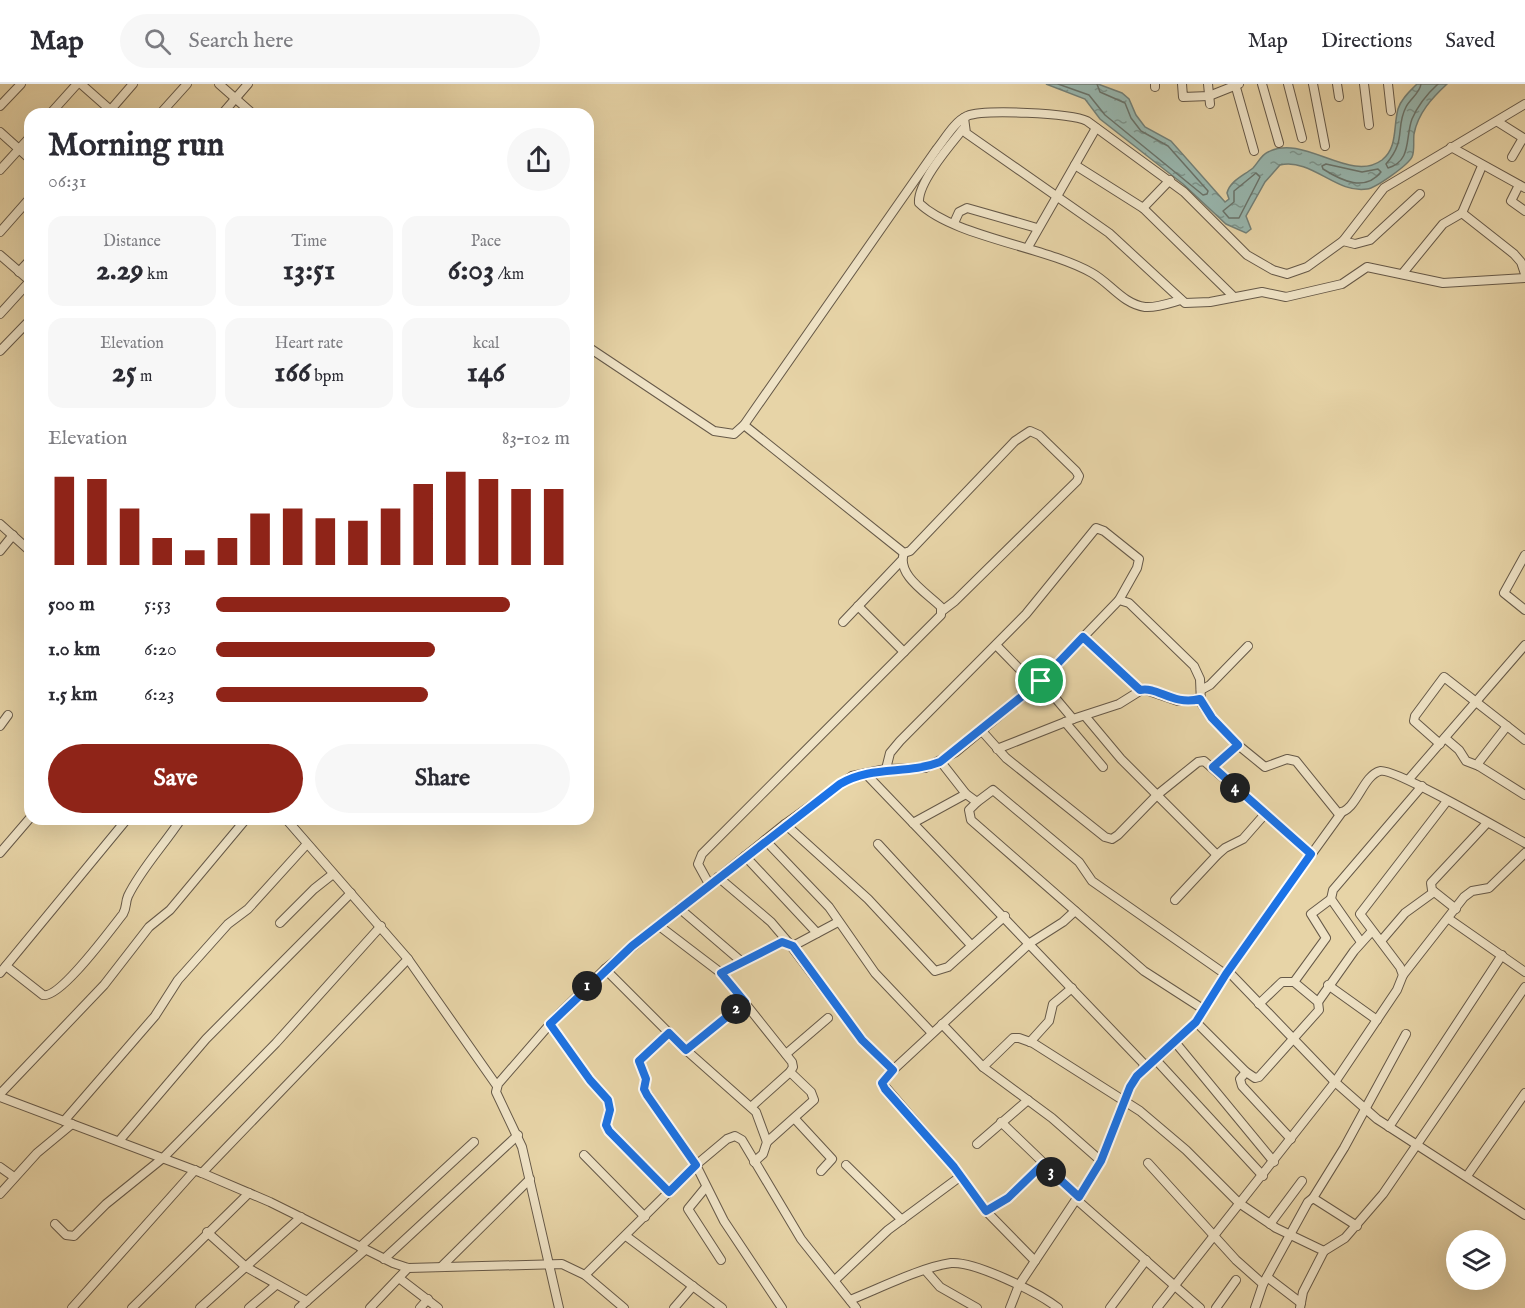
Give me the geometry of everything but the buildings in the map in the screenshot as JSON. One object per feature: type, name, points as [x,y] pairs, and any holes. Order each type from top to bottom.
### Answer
[{"type":"street","points":[[0,106],[21,84]]},
{"type":"street","points":[[56,108],[79,84],[105,108]]},
{"type":"street","points":[[115,108],[133,84]]},
{"type":"street","points":[[165,108],[187,84]]},
{"type":"street","points":[[219,84],[247,108]]},
{"type":"street","points":[[227,108],[248,84]]},
{"type":"street","points":[[1182,84],[1183,97],[1209,100],[1237,85],[1254,151]]},
{"type":"street","points":[[1208,84],[1209,100]]},
{"type":"street","points":[[1262,84],[1280,143]]},
{"type":"street","points":[[1288,84],[1302,138]]},
{"type":"street","points":[[1313,84],[1325,146]]},
{"type":"street","points":[[1338,84],[1339,97]]},
{"type":"street","points":[[1364,84],[1370,125]]},
{"type":"street","points":[[1388,84],[1392,111]]},
{"type":"street","points":[[594,352],[714,431],[734,434],[744,425],[936,150],[964,118],[992,112],[1080,118],[1170,180],[1247,255],[1273,270],[1287,274],[1307,267],[1343,241],[1384,188],[1525,104]]},
{"type":"street","points":[[964,118],[963,129],[940,157],[918,198],[919,203],[927,210],[954,223],[1028,247],[1092,273],[1134,303],[1145,307],[1181,300],[1200,303],[1262,292],[1286,297],[1294,296],[1342,284],[1367,267],[1443,283],[1525,276],[1521,262],[1514,254],[1462,213]]},
{"type":"street","points":[[1498,122],[1524,139],[1512,157]]},
{"type":"street","points":[[1028,247],[1096,128]]},
{"type":"street","points":[[963,129],[981,145],[1057,195],[1124,246],[1181,300]]},
{"type":"street","points":[[0,132],[24,154]]},
{"type":"street","points":[[0,170],[24,143]]},
{"type":"street","points":[[1451,147],[1522,187],[1511,201],[1525,211]]},
{"type":"street","points":[[1075,165],[1143,208],[1234,297]]},
{"type":"street","points":[[1403,273],[1443,224],[1462,213],[1482,166]]},
{"type":"street","points":[[1143,208],[1170,180]]},
{"type":"street","points":[[1343,241],[1355,244],[1370,240],[1420,194]]},
{"type":"street","points":[[0,232],[24,205]]},
{"type":"street","points":[[954,223],[959,212],[967,208],[1037,228]]},
{"type":"street","points":[[0,255],[24,276]]},
{"type":"street","points":[[19,272],[24,267]]},
{"type":"street","points":[[0,314],[24,288]]},
{"type":"street","points":[[0,351],[24,326]]},
{"type":"street","points":[[744,425],[902,557],[904,572],[942,611]]},
{"type":"street","points":[[709,884],[699,864],[702,854],[942,611],[955,602],[1077,481],[1079,476],[1076,471],[1039,435],[1030,431],[1015,441],[902,557],[843,622]]},
{"type":"street","points":[[0,524],[24,546]]},
{"type":"street","points":[[559,1308],[518,1135],[496,1092],[497,1086],[550,1024],[605,969],[785,824],[840,784],[865,773],[886,769],[925,768],[940,762],[1039,683],[1119,600],[1137,568],[1138,559],[1104,531],[1096,528],[1052,585],[900,741],[890,753],[886,769]]},
{"type":"street","points":[[0,551],[13,536]]},
{"type":"street","points":[[1524,560],[1504,593],[1525,610]]},
{"type":"street","points":[[1119,600],[1129,603],[1187,658],[1200,679],[1200,699],[1212,718],[1238,745],[1265,767],[1287,759],[1296,761],[1333,810],[1342,812]]},
{"type":"street","points":[[858,606],[904,652]]},
{"type":"street","points":[[1083,637],[1140,690]]},
{"type":"street","points":[[996,645],[1039,683],[1103,767]]},
{"type":"street","points":[[1409,779],[1525,645]]},
{"type":"street","points":[[1201,690],[1210,685],[1248,646]]},
{"type":"street","points":[[1525,740],[1448,678],[1441,679],[1415,716],[1414,721],[1459,750],[1466,762],[1479,766],[1525,795]]},
{"type":"street","points":[[997,749],[1069,720],[1119,704],[1140,690],[1148,689],[1178,701],[1200,699]]},
{"type":"street","points":[[0,726],[8,715]]},
{"type":"street","points":[[1085,716],[1110,748],[1217,855]]},
{"type":"street","points":[[1479,766],[1479,762],[1507,726]]},
{"type":"street","points":[[981,730],[997,749],[1105,837],[1112,839],[1157,795],[1198,762],[1204,761],[1311,854]]},
{"type":"street","points":[[1213,767],[1238,745]]},
{"type":"street","points":[[940,762],[966,794],[977,802]]},
{"type":"street","points":[[1010,1308],[1019,1285],[1101,1161],[1130,1087],[1146,1065],[1156,1060],[1196,1022],[1227,972],[1311,854],[1376,772],[1384,771],[1409,779],[1525,843]]},
{"type":"street","points":[[865,773],[1146,1065]]},
{"type":"street","points":[[1294,982],[1326,938],[1311,914],[1331,899],[1333,890],[1345,874],[1422,786]]},
{"type":"street","points":[[1203,1009],[1144,971],[971,820],[969,810],[993,790],[1079,862],[1092,881],[1227,972],[1335,1082],[1366,1109],[1389,1127],[1525,1215]]},
{"type":"street","points":[[913,824],[966,794]]},
{"type":"street","points":[[1403,975],[1360,914],[1447,801]]},
{"type":"street","points":[[1175,900],[1217,855],[1225,848],[1243,840],[1265,814]]},
{"type":"street","points":[[1456,909],[1434,892],[1431,883],[1487,823]]},
{"type":"street","points":[[785,824],[868,899],[935,970],[948,967],[1005,916]]},
{"type":"street","points":[[0,853],[24,825]]},
{"type":"street","points":[[0,973],[122,825]]},
{"type":"street","points":[[6,966],[43,995],[54,992],[123,914],[127,908],[126,900],[135,883],[177,825]]},
{"type":"street","points":[[241,825],[170,910],[149,927],[104,985],[0,1096],[198,1171],[301,1217],[362,1249],[408,1268],[549,1262],[569,1266],[585,1275],[624,1308]]},
{"type":"street","points":[[291,825],[408,959],[497,1086]]},
{"type":"street","points":[[765,840],[822,898],[875,973],[932,1033]]},
{"type":"street","points":[[0,1194],[68,1123],[155,1016],[169,991],[185,972],[228,924],[248,909],[306,844]]},
{"type":"street","points":[[878,844],[971,945]]},
{"type":"street","points":[[1157,1308],[1335,1082],[1397,990],[1403,975],[1456,909],[1470,892],[1489,888],[1525,853]]},
{"type":"street","points":[[745,856],[817,933]]},
{"type":"street","points":[[280,923],[314,889],[333,874]]},
{"type":"street","points":[[718,877],[771,922],[862,1040],[893,1070]]},
{"type":"street","points":[[1381,942],[1405,913],[1434,892]]},
{"type":"street","points":[[119,1142],[206,1039],[351,893]]},
{"type":"street","points":[[1331,899],[1361,942]]},
{"type":"street","points":[[679,908],[742,962]]},
{"type":"street","points":[[1035,1261],[986,1211],[961,1176],[882,1083],[932,1033],[1030,943],[1063,922],[1075,911]]},
{"type":"street","points":[[1449,919],[1525,972]]},
{"type":"street","points":[[721,973],[782,942],[790,944],[838,922]]},
{"type":"street","points":[[658,925],[721,973],[792,1062],[790,1072],[751,1107]]},
{"type":"street","points":[[55,1224],[66,1235],[74,1236],[106,1204],[163,1158],[283,1034],[381,926]]},
{"type":"street","points":[[1196,1022],[1246,1072],[1255,1078],[1259,1077],[1294,1041],[1319,1010],[1318,1002],[1328,985],[1372,931]]},
{"type":"street","points":[[1389,1127],[1502,955]]},
{"type":"street","points":[[72,1308],[198,1171],[408,959]]},
{"type":"street","points":[[605,969],[686,1050],[751,1107],[761,1120],[767,1142]]},
{"type":"street","points":[[1259,1004],[1282,982],[1294,982],[1318,1002]]},
{"type":"street","points":[[1328,985],[1377,1020]]},
{"type":"street","points":[[1148,1163],[1236,1260],[1300,1305],[1303,1292],[1324,1251],[1346,1239],[1383,1194],[1525,987]]},
{"type":"street","points":[[1030,1042],[1048,1021],[1053,1004],[1072,988]]},
{"type":"street","points":[[686,1050],[745,1002]]},
{"type":"street","points":[[786,1054],[828,1018]]},
{"type":"street","points":[[550,1024],[590,1080],[608,1100],[610,1110],[606,1125],[609,1131],[669,1192]]},
{"type":"street","points":[[942,1024],[982,1067],[1028,1100],[1101,1161]]},
{"type":"street","points":[[669,1033],[643,1056],[640,1067],[646,1079],[644,1089],[696,1165],[724,1221],[782,1308]]},
{"type":"street","points":[[1255,1308],[1265,1280],[1289,1235],[1366,1109],[1406,1034]]},
{"type":"street","points":[[982,1067],[1013,1038],[1030,1042],[1152,1120],[1239,1203],[1289,1235],[1324,1251]]},
{"type":"street","points":[[1175,1042],[1274,1162]]},
{"type":"street","points":[[1156,1060],[1263,1176]]},
{"type":"street","points":[[754,1162],[763,1154],[767,1142],[812,1102],[814,1096],[790,1072]]},
{"type":"street","points":[[1246,1072],[1240,1079],[1242,1086],[1291,1139]]},
{"type":"street","points":[[1467,1176],[1525,1094]]},
{"type":"street","points":[[977,1144],[1028,1100]]},
{"type":"street","points":[[795,1119],[831,1159],[821,1172]]},
{"type":"street","points":[[1001,1122],[1078,1199],[1200,1308]]},
{"type":"street","points":[[384,1259],[518,1135]]},
{"type":"street","points":[[585,1275],[696,1165],[727,1139],[735,1136],[742,1140],[801,1239],[856,1308]]},
{"type":"street","points":[[299,1308],[474,1142]]},
{"type":"street","points":[[584,1155],[645,1217]]},
{"type":"street","points":[[986,1211],[1008,1198],[1043,1164]]},
{"type":"street","points":[[846,1165],[902,1220]]},
{"type":"street","points":[[0,1167],[15,1178]]},
{"type":"street","points":[[835,1280],[902,1220],[961,1176]]},
{"type":"street","points":[[442,1266],[530,1179]]},
{"type":"street","points":[[1270,1224],[1302,1181]]},
{"type":"street","points":[[706,1187],[688,1209],[721,1260]]},
{"type":"street","points":[[132,1308],[249,1193]]},
{"type":"street","points":[[1313,1198],[1357,1226]]},
{"type":"street","points":[[200,1308],[301,1217]]},
{"type":"street","points":[[207,1232],[246,1267],[307,1301]]},
{"type":"street","points":[[626,1236],[719,1307]]},
{"type":"street","points":[[1110,1308],[1146,1260]]},
{"type":"street","points":[[850,1300],[926,1271],[957,1263],[991,1273],[1019,1285],[1040,1295],[1058,1308]]},
{"type":"street","points":[[370,1308],[408,1268]]},
{"type":"street","points":[[926,1271],[940,1287],[976,1308]]},
{"type":"street","points":[[399,1278],[438,1308]]},
{"type":"street","points":[[1216,1308],[1236,1280]]},
{"type":"street","points":[[249,1308],[276,1285]]},
{"type":"street","points":[[674,1308],[693,1286]]},
{"type":"street","points":[[420,1308],[428,1299]]},
{"type":"water","points":[[1046,84],[1098,84],[1122,93],[1129,99],[1136,115],[1145,127],[1171,141],[1225,202],[1229,199],[1227,193],[1234,182],[1253,168],[1266,153],[1282,148],[1296,149],[1356,166],[1369,166],[1382,160],[1391,149],[1398,109],[1406,95],[1417,84],[1447,84],[1431,100],[1419,119],[1414,134],[1412,157],[1391,176],[1371,188],[1356,189],[1334,182],[1303,166],[1280,165],[1265,182],[1246,216],[1251,229],[1246,233],[1226,224],[1183,184],[1100,119],[1085,99]]},
{"type":"route","points":[[1083,637],[1140,690],[1148,689],[1178,701],[1187,702],[1200,699],[1202,706],[1238,745],[1213,767],[1311,854],[1226,974],[1196,1022],[1156,1060],[1146,1065],[1137,1076],[1130,1087],[1101,1161],[1079,1197],[1043,1164],[1008,1198],[986,1211],[954,1167],[885,1089],[882,1083],[893,1070],[862,1040],[788,942],[782,942],[721,973],[745,1002],[686,1050],[669,1033],[639,1061],[646,1079],[644,1089],[647,1095],[696,1165],[669,1192],[609,1131],[606,1119],[611,1105],[570,1054],[550,1024],[605,969],[632,946],[785,824],[840,784],[865,773],[886,769],[925,768],[940,762],[956,752],[1041,681],[1083,637]]}]
